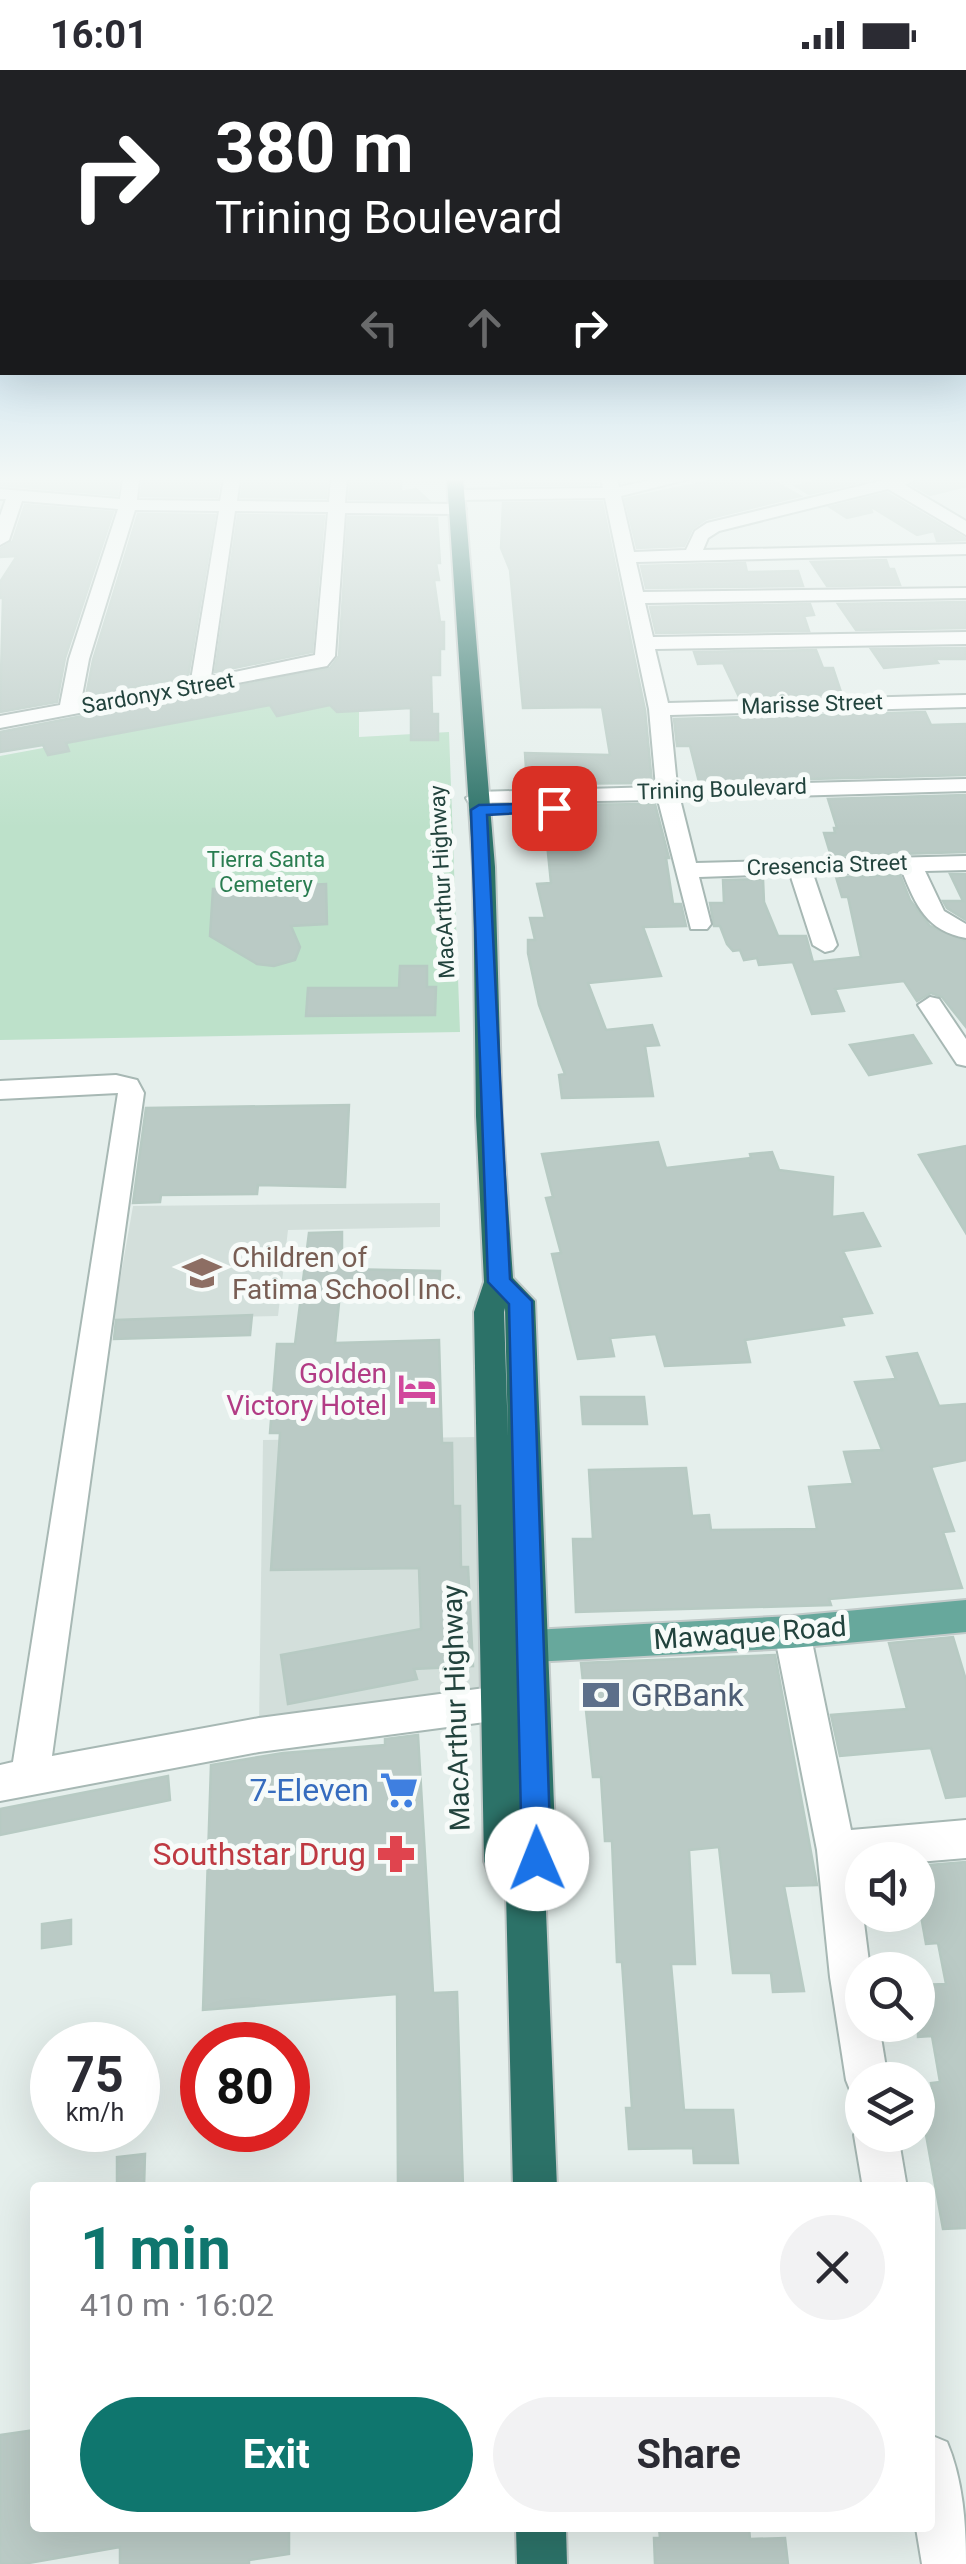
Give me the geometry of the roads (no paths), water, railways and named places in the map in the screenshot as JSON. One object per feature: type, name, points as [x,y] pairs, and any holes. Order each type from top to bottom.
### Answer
[{"type":"highway","name":"MacArthur Highway","points":[[463,595],[478,804],[499,1282],[489,1312],[503,1862],[525,1884]]},
{"type":"highway","name":"MacArthur Highway","points":[[499,1282],[520,1301],[537,1859],[525,1884],[535,2182]]},
{"type":"highway","points":[[542,2532],[542,2564]]},
{"type":"main road","name":"Mawaque Road","points":[[533,1646],[792,1632],[966,1616]]},
{"type":"street","points":[[69,708],[79,659],[99,595]]},
{"type":"street","points":[[200,685],[214,595]]},
{"type":"street","name":"Sardonyx Street","points":[[0,722],[315,664],[325,656],[330,595]]},
{"type":"street","points":[[699,924],[670,800],[659,709],[634,598],[808,595]]},
{"type":"street","points":[[644,643],[966,638]]},
{"type":"street","name":"Marisse Street","points":[[659,709],[966,700]]},
{"type":"street","name":"Trining Boulevard","points":[[478,804],[858,794],[966,785]]},
{"type":"street","name":"Trining Boulevard","points":[[858,794],[966,798]]},
{"type":"street","points":[[910,863],[936,920],[962,931]]},
{"type":"street","name":"Cresencia Street","points":[[688,870],[966,863]]},
{"type":"street","points":[[799,866],[825,946]]},
{"type":"street","points":[[930,1005],[966,1058]]},
{"type":"street","points":[[0,1090],[116,1084],[128,1086],[131,1093],[15,1780],[259,1735],[500,1703]]},
{"type":"street","points":[[792,1632],[836,1850],[864,2062]]},
{"type":"street","points":[[836,1850],[966,1839]]},
{"type":"street","points":[[879,2152],[884,2182]]},
{"type":"street","points":[[935,2490],[947,2564]]},
{"type":"place","name":"Children of Fatima School Inc.","points":[[202,1273]]},
{"type":"place","name":"Golden Victory Hotel","points":[[417,1389]]},
{"type":"place","name":"GRBank","points":[[601,1695]]},
{"type":"place","name":"7-Eleven","points":[[399,1790]]},
{"type":"place","name":"Southstar Drug","points":[[396,1854]]},
{"type":"park label","name":"Tierra Santa Cemetery","points":[[266,872]]}]
